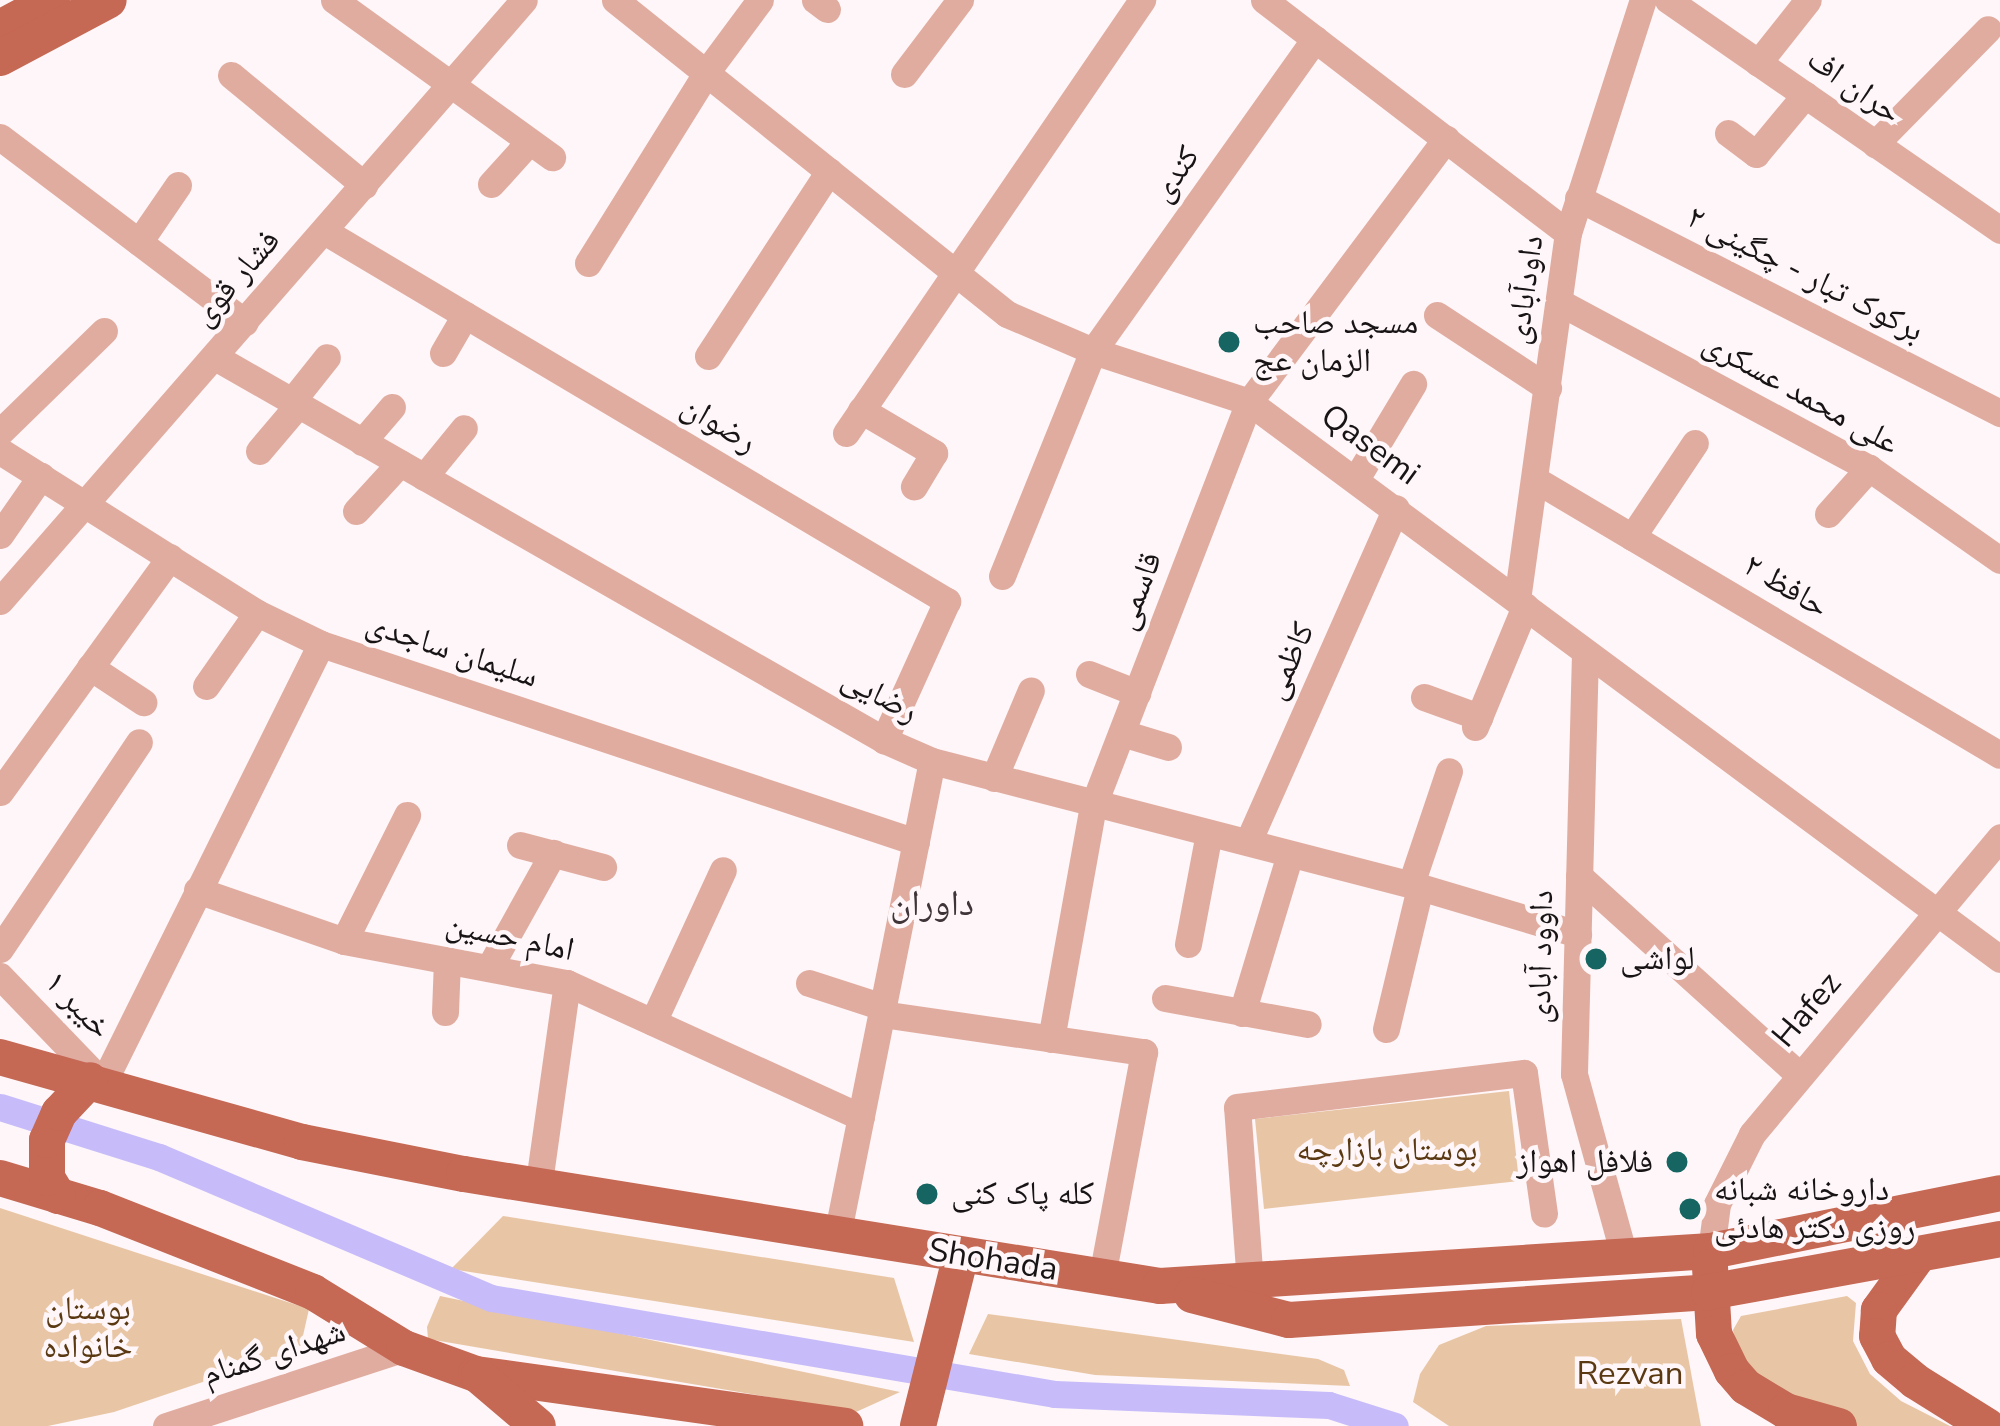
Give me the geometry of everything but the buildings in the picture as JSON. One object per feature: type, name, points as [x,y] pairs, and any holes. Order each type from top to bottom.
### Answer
[{"type":"main road","points":[[0,28],[52,0]]},
{"type":"main road","points":[[0,58],[109,0]]},
{"type":"main road","name":"Shohada","points":[[0,1057],[302,1142],[538,1189],[1250,1297]]},
{"type":"main road","points":[[58,1196],[47,1178],[47,1140],[59,1113],[96,1082]]},
{"type":"main road","points":[[0,1178],[313,1292],[404,1348],[476,1374],[845,1426]]},
{"type":"main road","points":[[1250,1297],[1624,1256],[1711,1251],[2000,1193]]},
{"type":"main road","points":[[1250,1297],[1289,1320],[1709,1292],[2000,1239]]},
{"type":"main road","points":[[1711,1251],[1709,1292],[1720,1352],[1746,1387],[1786,1411],[1839,1426]]},
{"type":"main road","points":[[920,1416],[961,1256]]},
{"type":"main road","points":[[1624,1256],[1628,1295]]},
{"type":"main road","points":[[1918,1256],[1879,1310],[1877,1336],[1889,1359],[1987,1426]]},
{"type":"main road","points":[[476,1374],[538,1426]]},
{"type":"street","points":[[334,0],[541,150],[491,184]]},
{"type":"street","name":"فشار قوی","points":[[0,601],[524,0]]},
{"type":"street","name":"Qasemi","points":[[615,0],[1007,314],[1094,351],[1249,402],[2000,959]]},
{"type":"street","points":[[588,263],[707,70],[760,0]]},
{"type":"street","points":[[904,74],[960,0]]},
{"type":"street","points":[[914,486],[934,453],[853,422],[1142,0]]},
{"type":"street","points":[[1264,0],[1568,233]]},
{"type":"street","name":"داودآبادی","points":[[1424,697],[1477,722],[1521,603],[1568,233],[1643,0]]},
{"type":"street","name":"حران اف","points":[[1668,0],[1999,228]]},
{"type":"street","points":[[1758,63],[1808,0]]},
{"type":"street","points":[[1875,144],[1988,29]]},
{"type":"street","name":"کندی","points":[[1002,576],[1094,351],[1315,39]]},
{"type":"street","points":[[231,75],[364,185]]},
{"type":"street","points":[[1729,134],[1756,154],[1805,95]]},
{"type":"street","points":[[0,137],[244,322]]},
{"type":"street","name":"قاسمی","points":[[1051,1039],[1094,806],[1249,402],[1446,139]]},
{"type":"street","points":[[708,356],[829,171]]},
{"type":"street","points":[[139,242],[178,185]]},
{"type":"street","name":"برکوک تبار - چگینی ۲","points":[[1578,198],[2000,413]]},
{"type":"street","name":"رضوان","points":[[324,232],[947,602],[884,740]]},
{"type":"street","name":"علی محمد عسکری","points":[[1559,302],[1869,468],[2000,560]]},
{"type":"street","points":[[443,352],[465,315]]},
{"type":"street","points":[[1437,315],[1548,388]]},
{"type":"street","points":[[0,432],[104,331]]},
{"type":"street","name":"رضایی","points":[[215,357],[884,740],[932,761],[1415,885],[1578,934]]},
{"type":"street","points":[[260,451],[328,357]]},
{"type":"street","points":[[1356,479],[1413,384]]},
{"type":"street","points":[[362,442],[392,407]]},
{"type":"street","points":[[356,511],[464,428]]},
{"type":"street","points":[[1632,537],[1694,443]]},
{"type":"street","name":"سلیمان ساجدی","points":[[0,451],[257,613],[321,644],[916,842]]},
{"type":"street","points":[[1828,514],[1869,468]]},
{"type":"street","points":[[0,535],[41,476]]},
{"type":"street","name":"حافظ ۲","points":[[1536,480],[2000,755]]},
{"type":"street","name":"کاظمی","points":[[1248,842],[1396,508]]},
{"type":"street","points":[[0,792],[170,557]]},
{"type":"street","points":[[206,686],[257,613]]},
{"type":"street","points":[[96,1082],[321,644]]},
{"type":"street","name":"داوود آبادی","points":[[1585,653],[1574,1074],[1624,1256]]},
{"type":"street","points":[[90,667],[142,702]]},
{"type":"street","points":[[1090,674],[1137,693]]},
{"type":"street","points":[[994,778],[1031,690]]},
{"type":"street","points":[[1122,733],[1168,746]]},
{"type":"street","points":[[0,950],[139,742]]},
{"type":"street","points":[[837,1236],[932,761]]},
{"type":"street","points":[[1386,1029],[1415,885],[1449,771]]},
{"type":"street","points":[[344,941],[407,815]]},
{"type":"street","points":[[1188,944],[1209,833]]},
{"type":"street","name":"Hafez","points":[[1711,1251],[1718,1204],[1737,1157],[1799,1075],[2000,837]]},
{"type":"street","points":[[520,845],[603,867]]},
{"type":"street","points":[[489,968],[553,853]]},
{"type":"street","points":[[1242,1013],[1289,854]]},
{"type":"street","points":[[653,1022],[723,870]]},
{"type":"street","points":[[1579,876],[1799,1075]]},
{"type":"street","name":"امام حسین","points":[[197,890],[344,941],[566,982],[861,1117]]},
{"type":"street","points":[[445,1012],[447,960]]},
{"type":"street","name":"خیبر ۱","points":[[0,976],[96,1082]]},
{"type":"street","points":[[538,1189],[566,982]]},
{"type":"street","points":[[809,983],[882,1011],[1144,1052],[1102,1277]]},
{"type":"street","points":[[1165,998],[1308,1024]]},
{"type":"street","points":[[1250,1297],[1237,1107],[1524,1073],[1544,1214]]},
{"type":"street","name":"شهدای گمنام","points":[[167,1426],[404,1348]]},
{"type":"green space","name":"بوستان بازارچه","points":[[1509,1091],[1519,1181],[1264,1209],[1255,1119]]},
{"type":"green space","name":"بوستان خانواده","points":[[0,1208],[309,1309],[300,1349],[114,1412],[48,1426],[0,1426]]},
{"type":"green space","points":[[503,1216],[894,1278],[914,1342],[451,1269]]},
{"type":"green space","points":[[440,1296],[900,1392],[856,1412],[428,1339],[427,1327]]},
{"type":"green space","points":[[1847,1296],[1856,1303],[1853,1341],[1870,1374],[1901,1401],[1950,1426],[1858,1426],[1803,1416],[1740,1359],[1733,1330],[1741,1316]]},
{"type":"green space","points":[[988,1314],[1318,1359],[1344,1370],[1350,1386],[1095,1375],[969,1354]]},
{"type":"green space","name":"Rezvan","points":[[1681,1319],[1701,1426],[1449,1426],[1413,1402],[1420,1374],[1439,1345],[1486,1326]]},
{"type":"waterway","points":[[0,1107],[159,1157],[491,1298],[1055,1394],[1329,1405],[1395,1426]]},
{"type":"place","name":"مسجد صاحب الزمان عج","points":[[1229,342]]},
{"type":"place","name":"لواشی","points":[[1596,959]]},
{"type":"place","name":"فلافل اهواز","points":[[1677,1162]]},
{"type":"place","name":"کله پاک کنی","points":[[927,1194]]},
{"type":"place","name":"داروخانه شبانه روزی دکتر هادئی","points":[[1690,1209]]},
{"type":"district","name":"داوران","points":[[932,904]]}]
